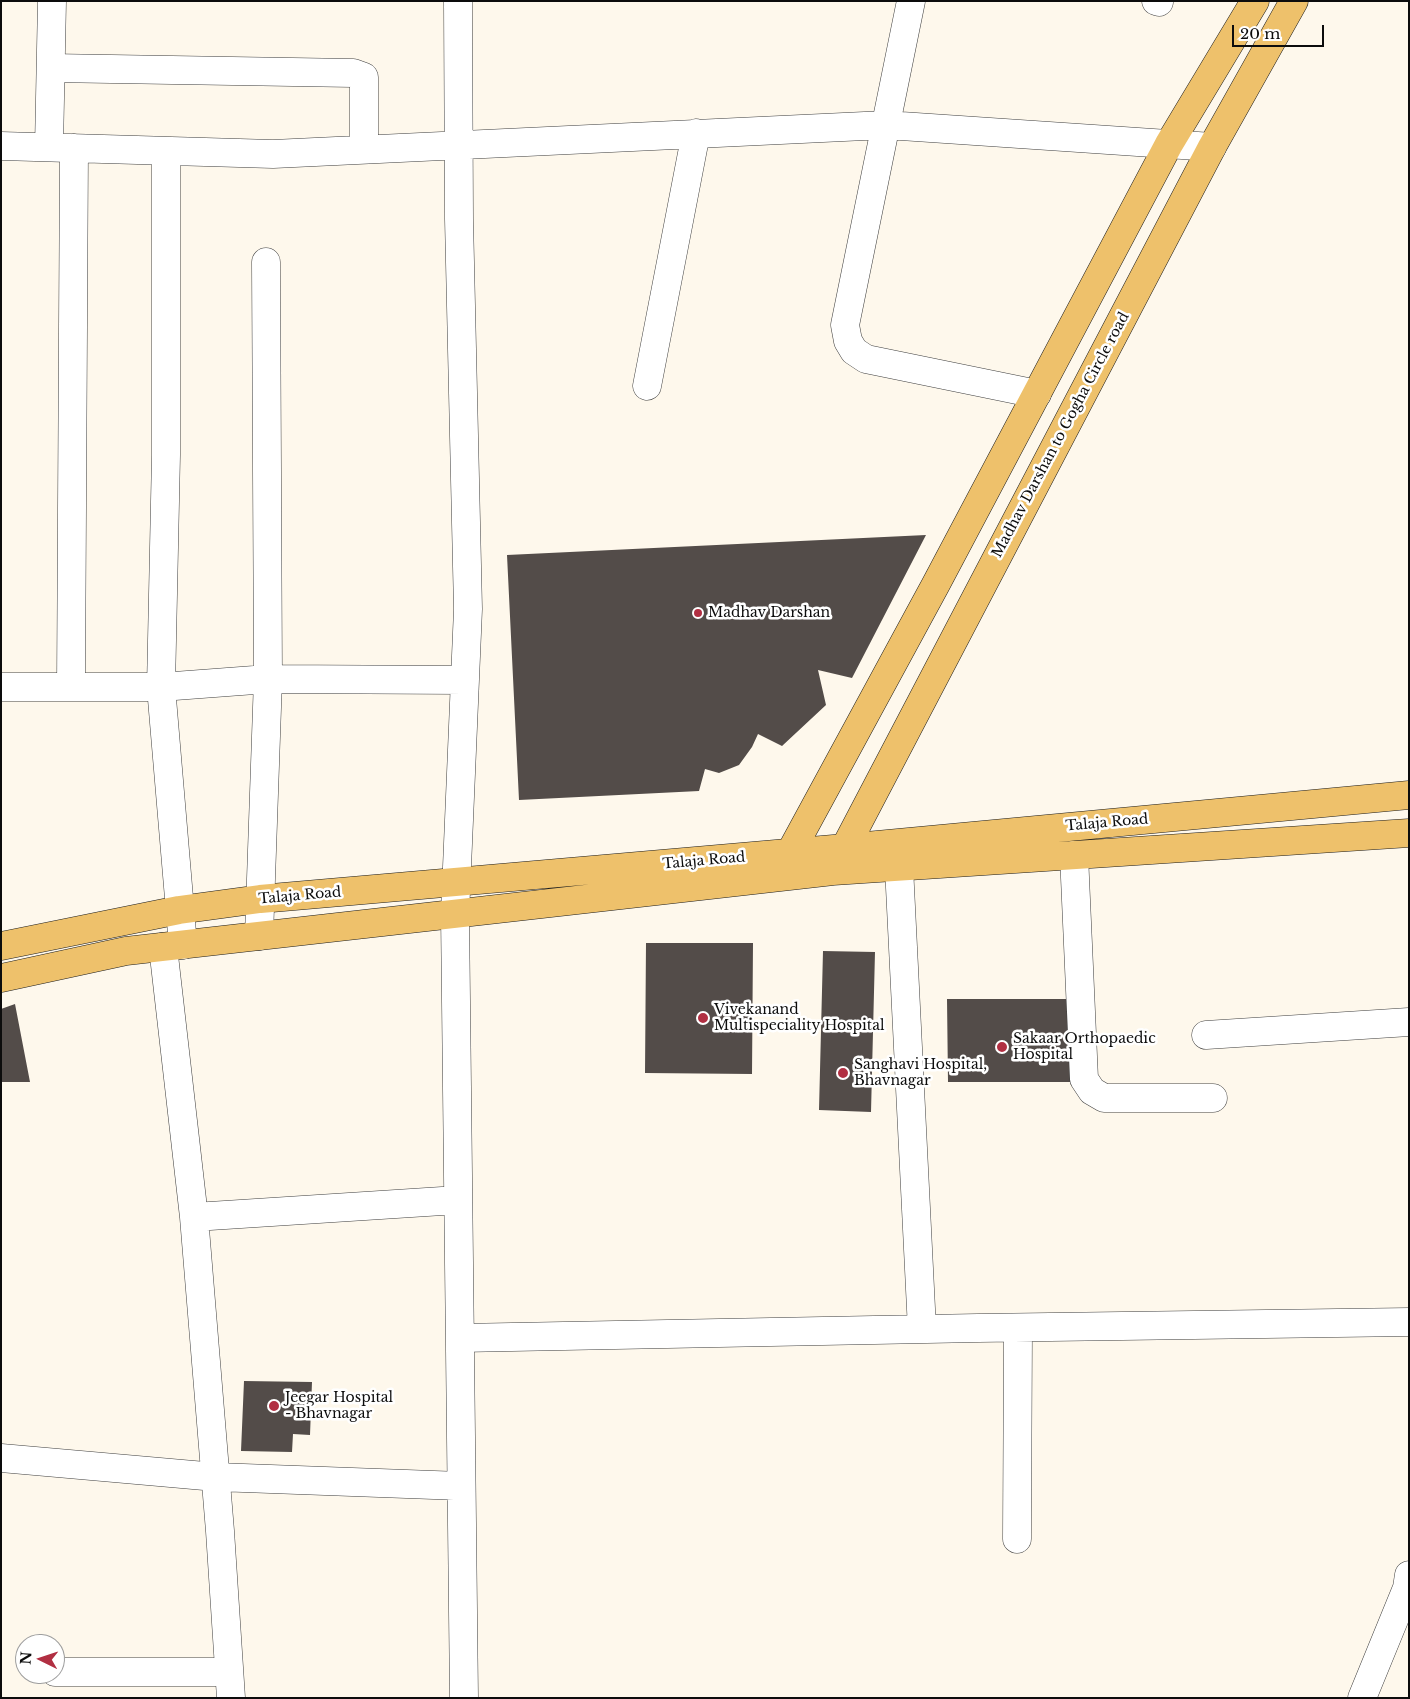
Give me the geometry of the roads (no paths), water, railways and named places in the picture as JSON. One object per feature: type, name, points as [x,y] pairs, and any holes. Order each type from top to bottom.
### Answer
[{"type":"main road","points":[[786,865],[1169,144],[1255,1]]},
{"type":"main road","name":"Madhav Darshan to Gogha Circle road","points":[[839,860],[1212,147],[1294,1]]},
{"type":"main road","name":"Talaja Road","points":[[1,946],[180,910],[260,899],[456,882],[786,865],[1409,795]]},
{"type":"main road","name":"Talaja Road","points":[[839,860],[899,867],[1409,833]]},
{"type":"main road","name":"Talaja Road","points":[[1,978],[126,951],[455,914],[786,865]]},
{"type":"street","points":[[52,1],[51,68],[62,147],[70,687]]},
{"type":"street","points":[[458,1],[459,219],[468,609],[455,914],[464,1698]]},
{"type":"street","points":[[911,1],[845,326],[848,340],[854,351],[866,358],[1037,394]]},
{"type":"street","points":[[51,68],[353,73],[364,78],[364,149]]},
{"type":"street","points":[[1,146],[273,154],[886,124],[1212,147]]},
{"type":"street","points":[[647,386],[696,133]]},
{"type":"street","points":[[65,1673],[230,1685],[216,1477],[173,946],[180,910],[161,687],[166,455],[166,151]]},
{"type":"street","points":[[259,936],[268,679],[266,262]]},
{"type":"street","points":[[1,687],[161,687],[268,679],[465,680]]},
{"type":"street","points":[[1074,855],[1084,1079],[1092,1091],[1104,1098],[1213,1098]]},
{"type":"street","points":[[899,867],[922,1330]]},
{"type":"street","points":[[1206,1035],[1409,1022]]},
{"type":"street","points":[[194,1217],[458,1200]]},
{"type":"street","points":[[460,1338],[1409,1322]]},
{"type":"street","points":[[1017,1539],[1018,1328]]},
{"type":"street","points":[[1,1458],[216,1477],[461,1486]]},
{"type":"street","points":[[1362,1698],[1407,1588],[1409,1575]]},
{"type":"place","name":"Madhav Darshan","points":[[698,613]]},
{"type":"place","name":"Vivekanand Multispeciality Hospital","points":[[703,1018]]},
{"type":"place","name":"Sakaar Orthopaedic Hospital","points":[[1002,1047]]},
{"type":"place","name":"Sanghavi Hospital, Bhavnagar","points":[[843,1073]]},
{"type":"place","name":"Jeegar Hospital - Bhavnagar","points":[[274,1406]]}]
